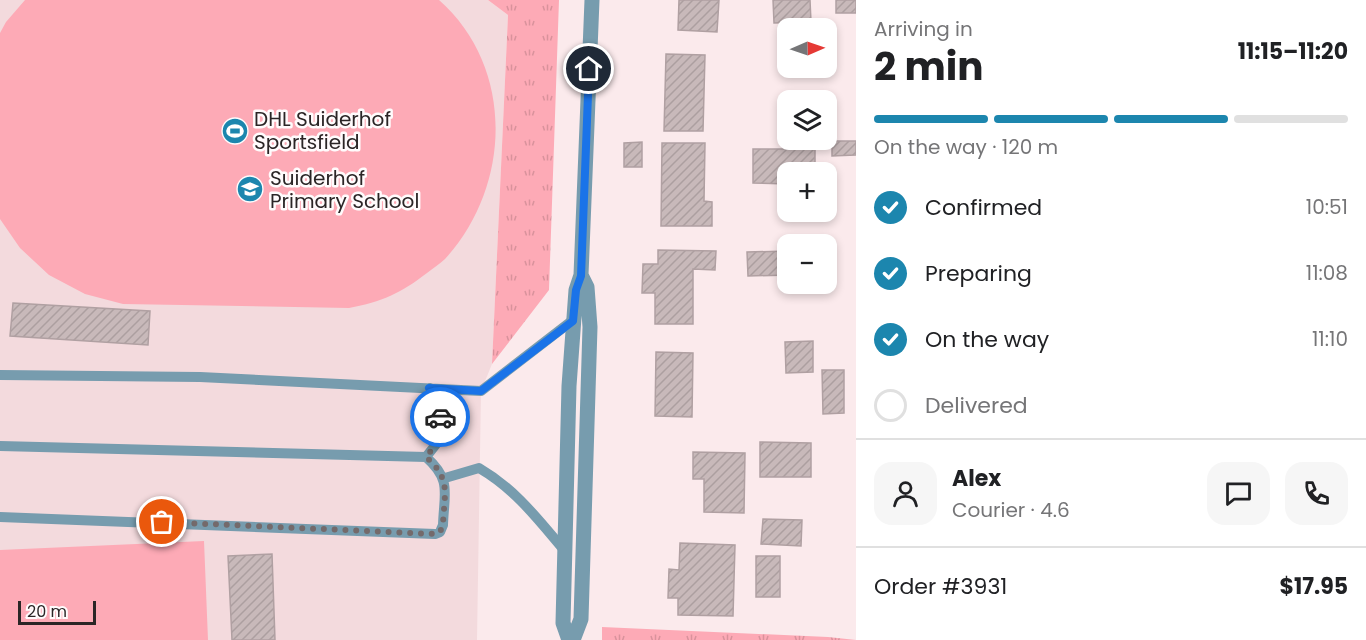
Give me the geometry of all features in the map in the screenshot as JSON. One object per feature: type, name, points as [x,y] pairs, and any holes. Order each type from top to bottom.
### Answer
[{"type":"street","points":[[571,640],[563,623],[564,550],[573,321],[576,290],[581,276],[592,0]]},
{"type":"street","points":[[571,640],[581,619],[590,327],[587,286],[581,276]]},
{"type":"lane","points":[[0,375],[200,377],[481,391],[573,321]]},
{"type":"lane","points":[[426,457],[437,443],[440,417],[439,399],[429,388]]},
{"type":"lane","points":[[0,446],[426,457],[445,478],[443,525],[440,532],[435,534],[0,517]]},
{"type":"lane","points":[[445,478],[479,468],[517,495],[564,550]]},
{"type":"shaded area","name":"Suiderhof Primary School","points":[[0,0],[488,0],[508,15],[492,364],[481,391],[477,640],[0,640]]},
{"type":"green space","name":"DHL Suiderhof Sportsfield","points":[[25,0],[439,0],[464,27],[481,58],[492,92],[496,127],[493,163],[483,197],[467,230],[443,261],[400,291],[361,306],[349,308],[123,304],[85,294],[49,275],[20,248],[0,219],[0,33],[6,22]]},
{"type":"green space","points":[[488,0],[559,0],[549,290],[492,364],[508,15]]},
{"type":"green space","points":[[204,541],[208,640],[0,640],[0,550]]},
{"type":"green space","points":[[602,627],[828,637],[856,640],[602,640]]},
{"type":"building","points":[[679,0],[719,0],[717,32],[678,30]]},
{"type":"building","points":[[773,0],[810,0],[811,18],[777,18],[777,23],[774,23]]},
{"type":"building","points":[[836,0],[856,0],[856,13],[836,13]]},
{"type":"building","points":[[666,54],[705,55],[703,131],[664,131]]},
{"type":"building","points":[[837,141],[856,141],[856,155],[832,156],[832,150],[837,150]]},
{"type":"building","points":[[642,142],[642,167],[624,167],[624,143]]},
{"type":"building","points":[[662,143],[705,143],[704,201],[712,202],[712,226],[661,226]]},
{"type":"building","points":[[753,149],[815,150],[815,162],[777,162],[777,184],[753,183]]},
{"type":"building","points":[[658,250],[716,251],[715,270],[693,269],[693,324],[655,324],[655,293],[642,293],[643,264],[658,264]]},
{"type":"building","points":[[777,251],[777,275],[748,276],[747,252]]},
{"type":"building","points":[[13,303],[150,311],[148,345],[10,336]]},
{"type":"building","points":[[813,341],[813,372],[786,373],[785,342]]},
{"type":"building","points":[[656,352],[693,353],[692,417],[655,416]]},
{"type":"building","points":[[822,370],[844,370],[844,413],[823,414]]},
{"type":"building","points":[[760,442],[811,443],[811,477],[760,477]]},
{"type":"building","points":[[693,452],[745,453],[744,513],[704,512],[704,479],[693,479]]},
{"type":"building","points":[[763,519],[802,520],[801,546],[761,544]]},
{"type":"building","points":[[680,543],[735,545],[733,616],[678,615],[678,598],[668,598],[669,569],[679,570]]},
{"type":"building","points":[[272,554],[275,640],[232,640],[228,556]]},
{"type":"building","points":[[756,556],[780,556],[780,597],[756,597]]},
{"type":"way so far","points":[[162,522],[435,534],[440,532],[443,525],[445,478],[426,457],[437,443],[440,417]]},
{"type":"place","name":"DHL Suiderhof Sportsfield","points":[[235,131]]},
{"type":"place","name":"Suiderhof Primary School","points":[[250,189]]},
{"type":"route","points":[[440,417],[439,399],[429,388],[481,391],[573,321],[576,290],[581,276],[589,69]]}]
